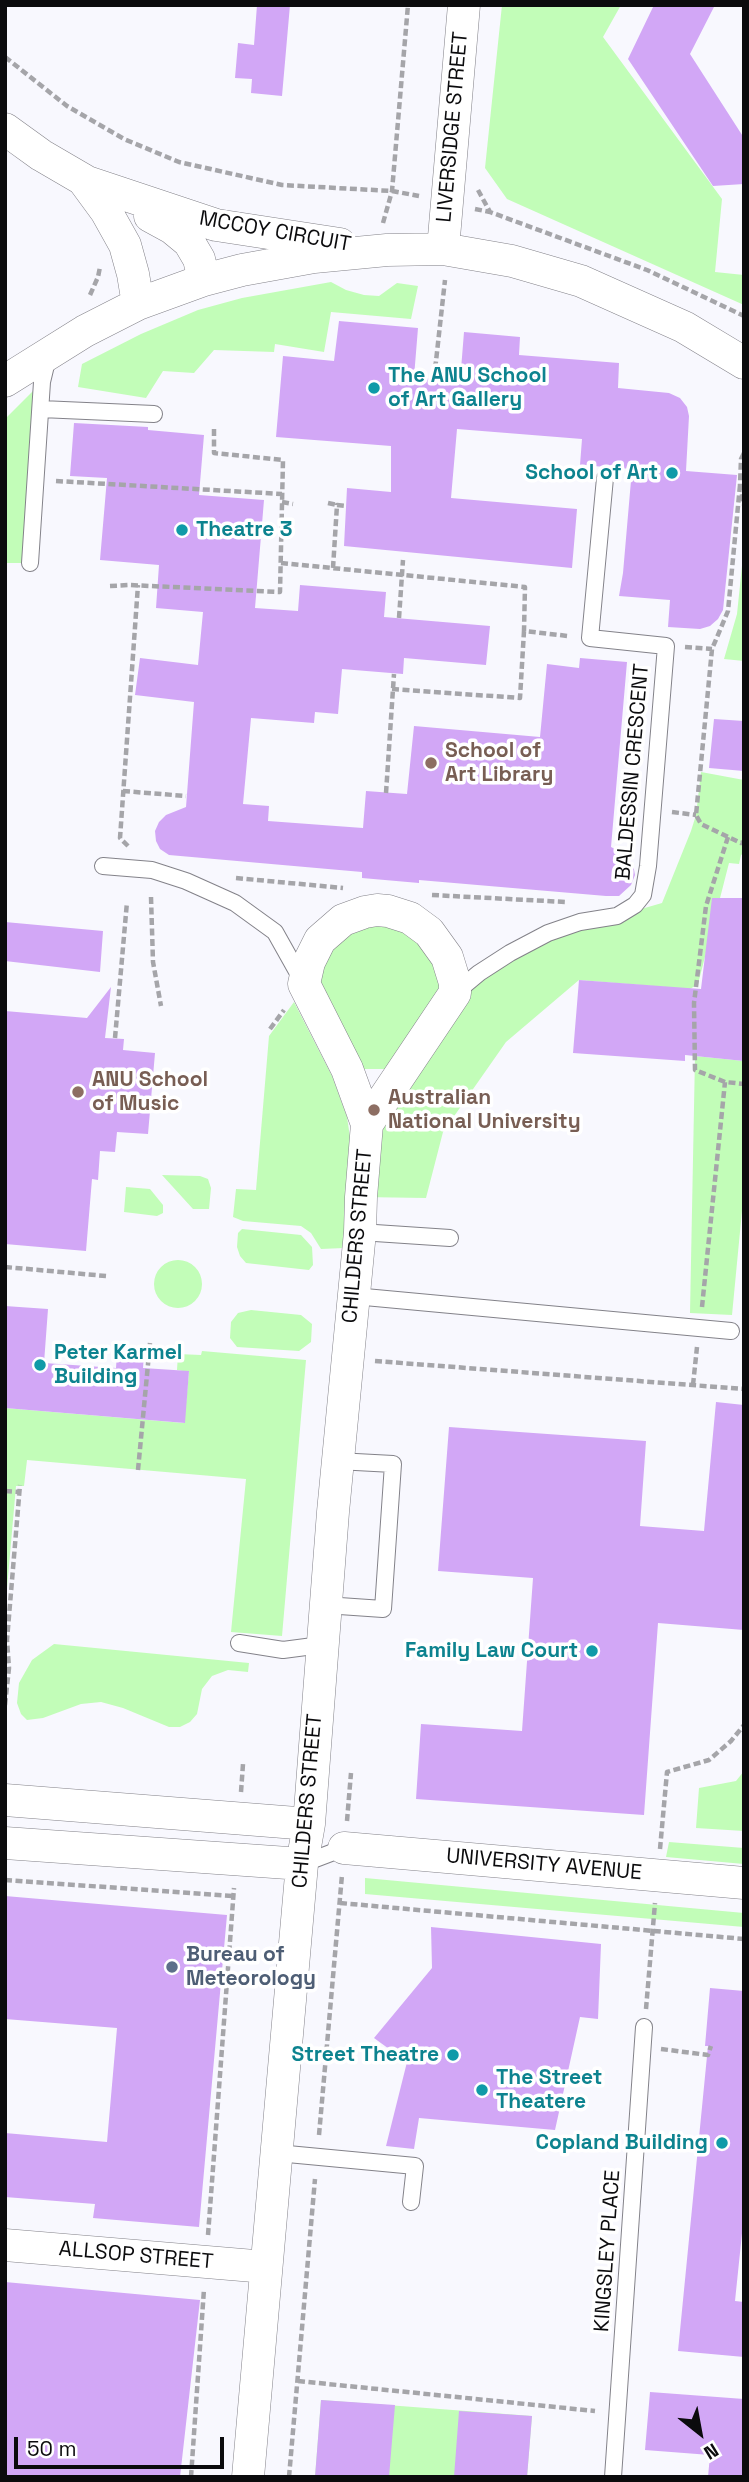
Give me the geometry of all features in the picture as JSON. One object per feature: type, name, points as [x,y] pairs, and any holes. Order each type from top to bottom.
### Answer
[{"type":"street","name":"LIVERSIDGE STREET","points":[[444,263],[464,5]]},
{"type":"street","name":"MCCOY CIRCUIT","points":[[5,129],[84,181],[163,222],[180,234],[196,253],[204,280]]},
{"type":"street","name":"MCCOY CIRCUIT","points":[[84,181],[216,225],[387,250]]},
{"type":"street","name":"MCCOY CIRCUIT","points":[[84,181],[106,211],[125,245],[138,304]]},
{"type":"street","points":[[5,381],[49,352],[138,304],[204,280],[314,257],[387,250],[444,263],[512,261],[581,281],[684,327],[744,363]]},
{"type":"street","points":[[377,910],[410,918],[429,932],[447,957],[455,983],[455,993],[367,1125],[347,1069],[295,995],[320,940],[344,920],[377,910]]},
{"type":"street","name":"CHILDERS STREET","points":[[248,2477],[302,1864],[309,1824],[321,1645],[360,1232],[367,1125]]},
{"type":"street","points":[[5,1800],[309,1824]]},
{"type":"street","points":[[5,1843],[302,1864]]},
{"type":"street","name":"UNIVERSITY AVENUE","points":[[345,1848],[744,1883]]},
{"type":"street","name":"ALLSOP STREET","points":[[5,2245],[266,2267]]},
{"type":"lane","points":[[30,564],[43,382],[49,352]]},
{"type":"lane","points":[[41,409],[154,414]]},
{"type":"lane","points":[[590,638],[605,478]]},
{"type":"lane","name":"BALDESSIN CRESCENT","points":[[455,993],[490,966],[548,933],[580,922],[617,916],[635,905],[643,895],[648,866],[666,646],[590,638]]},
{"type":"lane","points":[[103,866],[152,870],[187,881],[235,903],[275,932],[295,995]]},
{"type":"lane","points":[[360,1232],[450,1238]]},
{"type":"lane","points":[[354,1296],[731,1331]]},
{"type":"lane","points":[[325,1605],[383,1609],[393,1464],[337,1461]]},
{"type":"lane","points":[[239,1643],[284,1650],[321,1645]]},
{"type":"lane","points":[[302,1864],[345,1848]]},
{"type":"lane","name":"KINGSLEY PLACE","points":[[613,2477],[644,2027]]},
{"type":"lane","points":[[277,2153],[415,2166],[411,2202]]},
{"type":"path","points":[[392,191],[408,5]]},
{"type":"path","points":[[5,57],[67,106],[124,139],[179,162],[282,185],[392,191],[489,212],[647,270],[744,316]]},
{"type":"path","points":[[476,179],[483,203],[489,212]]},
{"type":"path","points":[[88,300],[99,277],[101,259]]},
{"type":"path","points":[[434,380],[444,263]]},
{"type":"path","points":[[110,586],[280,592],[283,460],[214,453],[214,426]]},
{"type":"path","points":[[744,453],[741,459],[728,611],[712,649],[696,815],[701,824],[744,842]]},
{"type":"path","points":[[36,480],[282,494]]},
{"type":"path","points":[[740,485],[744,505]]},
{"type":"path","points":[[282,502],[293,504]]},
{"type":"path","points":[[328,503],[346,506]]},
{"type":"path","points":[[333,568],[337,505]]},
{"type":"path","points":[[399,618],[403,560]]},
{"type":"path","points":[[280,563],[525,587],[520,698],[392,688]]},
{"type":"path","points":[[133,850],[120,838],[138,586]]},
{"type":"path","points":[[524,631],[590,638]]},
{"type":"path","points":[[386,793],[394,674]]},
{"type":"path","points":[[123,791],[187,796]]},
{"type":"path","points":[[728,837],[706,906],[697,1003],[695,1070],[725,1082],[744,1084]]},
{"type":"path","points":[[225,877],[235,884]]},
{"type":"path","points":[[151,897],[152,962],[161,1006]]},
{"type":"path","points":[[115,1038],[127,902]]},
{"type":"path","points":[[270,1029],[295,995]]},
{"type":"path","points":[[694,1385],[725,1082]]},
{"type":"path","points":[[5,1267],[106,1276]]},
{"type":"path","points":[[138,1469],[150,1343]]},
{"type":"path","points":[[363,1360],[744,1389]]},
{"type":"path","points":[[5,1491],[20,1489],[7,1640],[9,1668],[5,1705]]},
{"type":"path","points":[[644,2027],[667,1772],[709,1760],[744,1725]]},
{"type":"path","points":[[239,1818],[243,1764]]},
{"type":"path","points":[[289,2477],[351,1773]]},
{"type":"path","points":[[191,2477],[236,1860]]},
{"type":"path","points":[[5,1880],[233,1896]]},
{"type":"path","points":[[340,1903],[744,1940]]},
{"type":"path","points":[[643,2047],[708,2055],[711,2046]]},
{"type":"path","points":[[298,2381],[596,2412]]},
{"type":"green space","points":[[502,5],[621,5],[603,37],[722,199],[715,272],[744,275],[744,305],[507,199],[485,168]]},
{"type":"green space","points":[[331,282],[346,290],[379,296],[397,283],[418,286],[411,319],[331,312],[324,352],[275,344],[274,352],[214,350],[194,373],[163,371],[146,398],[78,387],[82,364],[141,334],[198,310],[242,298]]},
{"type":"green space","points":[[42,382],[30,563],[5,563],[5,419]]},
{"type":"green space","points":[[743,556],[744,661],[724,659],[737,614]]},
{"type":"green space","points":[[701,772],[744,780],[744,853],[739,864],[729,863],[698,984],[690,989],[579,980],[506,1042],[443,1132],[426,1198],[361,1197],[367,1124],[402,1069],[347,1069],[305,973],[314,951],[388,911],[455,983],[510,953],[662,903],[696,815]]},
{"type":"green space","points":[[294,1002],[332,1076],[347,1117],[351,1144],[344,1248],[321,1249],[311,1233],[301,1226],[243,1221],[233,1217],[236,1189],[256,1190],[269,1036]]},
{"type":"green space","points":[[695,1056],[744,1061],[744,1190],[732,1315],[690,1313]]},
{"type":"green space","points":[[162,1175],[200,1176],[208,1179],[211,1188],[209,1209],[193,1209]]},
{"type":"green space","points":[[126,1187],[150,1189],[163,1205],[163,1213],[157,1216],[124,1212]]},
{"type":"green space","points":[[242,1229],[301,1235],[312,1247],[313,1265],[309,1270],[246,1263],[237,1247],[238,1233]]},
{"type":"green space","points":[[178,1260],[195,1267],[202,1284],[195,1301],[178,1308],[161,1301],[154,1284],[161,1267]]},
{"type":"green space","points":[[251,1310],[301,1315],[312,1324],[311,1342],[299,1351],[237,1347],[230,1338],[231,1322],[238,1313]]},
{"type":"green space","points":[[202,1351],[306,1360],[282,1636],[231,1632],[246,1479],[27,1460],[24,1486],[16,1486],[5,1611],[5,1408],[184,1423],[189,1372],[177,1370],[178,1354],[201,1355]]},
{"type":"green space","points":[[54,1644],[249,1663],[248,1672],[228,1670],[212,1676],[202,1689],[197,1714],[190,1722],[180,1727],[169,1727],[101,1702],[81,1704],[43,1718],[27,1720],[21,1714],[17,1703],[19,1683],[32,1660]]},
{"type":"green space","points":[[744,1771],[744,1831],[696,1828],[699,1788],[736,1781]]},
{"type":"green space","points":[[669,1842],[744,1848],[744,1864],[666,1857]]},
{"type":"green space","points":[[365,1878],[744,1913],[744,1927],[365,1894]]},
{"type":"green space","points":[[321,2400],[532,2416],[527,2477],[315,2477]]},
{"type":"building","points":[[257,5],[290,5],[282,96],[251,93],[252,79],[235,78],[238,43],[254,45]]},
{"type":"building","points":[[654,5],[715,5],[690,54],[744,138],[744,184],[713,186],[628,59]]},
{"type":"building","name":"School of Art","points":[[339,321],[418,328],[414,377],[460,382],[464,332],[520,337],[519,355],[619,363],[618,388],[669,393],[680,398],[687,407],[689,416],[686,471],[737,475],[723,610],[718,619],[710,626],[700,629],[668,627],[670,600],[619,596],[632,469],[580,465],[582,439],[457,429],[451,498],[577,509],[572,568],[344,546],[347,488],[391,492],[391,446],[276,437],[283,356],[334,361]]},
{"type":"building","points":[[74,423],[148,427],[148,430],[204,435],[199,495],[264,500],[255,608],[298,611],[300,585],[386,592],[384,617],[490,626],[486,665],[404,658],[403,674],[342,669],[338,714],[315,712],[314,723],[251,718],[243,804],[269,806],[268,821],[363,828],[366,791],[407,794],[414,726],[540,737],[547,664],[579,668],[580,658],[627,662],[611,847],[625,854],[633,864],[635,875],[631,885],[619,896],[606,896],[419,880],[419,883],[362,878],[362,872],[169,855],[160,849],[155,831],[159,822],[166,815],[186,807],[194,702],[135,695],[140,658],[198,665],[203,612],[156,608],[159,565],[100,560],[107,478],[70,476]]},
{"type":"building","points":[[714,719],[744,721],[744,771],[709,768]]},
{"type":"building","points":[[712,898],[744,898],[744,1061],[685,1055],[685,1061],[573,1053],[579,980],[701,989]]},
{"type":"building","points":[[5,922],[103,931],[100,972],[5,961]]},
{"type":"building","name":"ANU School of Music","points":[[111,987],[105,1038],[124,1039],[123,1050],[155,1053],[148,1134],[117,1132],[115,1152],[100,1151],[98,1180],[92,1179],[86,1251],[5,1244],[5,1011],[87,1018]]},
{"type":"building","name":"Peter Karmel Building","points":[[5,1306],[48,1309],[44,1363],[116,1368],[117,1353],[144,1355],[143,1368],[189,1371],[185,1423],[5,1408]]},
{"type":"building","name":"Family Law Court","points":[[716,1402],[744,1405],[744,1630],[658,1623],[644,1815],[416,1799],[421,1724],[522,1731],[533,1578],[438,1571],[449,1427],[646,1441],[640,1526],[704,1531]]},
{"type":"building","points":[[5,1896],[227,1915],[199,2227],[93,2218],[95,2204],[5,2197],[5,2133],[107,2142],[117,2028],[5,2019]]},
{"type":"building","name":"The Street Theatere","points":[[431,1927],[601,1944],[598,2019],[580,2017],[555,2130],[419,2118],[414,2149],[386,2146],[407,2062],[374,2038],[432,1968]]},
{"type":"building","name":"Copland Building","points":[[710,1988],[744,1991],[744,2214],[735,2301],[744,2302],[744,2357],[678,2351],[708,2046],[705,2046]]},
{"type":"building","points":[[5,2282],[200,2300],[180,2477],[5,2477]]},
{"type":"building","points":[[650,2392],[744,2399],[744,2477],[708,2477],[710,2455],[645,2450]]},
{"type":"building","points":[[321,2400],[395,2405],[389,2477],[315,2477]]},
{"type":"building","points":[[459,2411],[532,2416],[527,2477],[454,2477]]},
{"type":"place","name":"The ANU School of Art Gallery","points":[[374,388]]},
{"type":"place","name":"School of Art","points":[[672,473]]},
{"type":"place","name":"Theatre 3","points":[[182,530]]},
{"type":"place","name":"School of Art Library","points":[[431,763]]},
{"type":"place","name":"ANU School of Music","points":[[78,1092]]},
{"type":"place","name":"Australian National University","points":[[374,1110]]},
{"type":"place","name":"Peter Karmel Building","points":[[40,1365]]},
{"type":"place","name":"Family Law Court","points":[[592,1651]]},
{"type":"place","name":"Bureau of Meteorology","points":[[172,1967]]},
{"type":"place","name":"Street Theatre","points":[[453,2055]]},
{"type":"place","name":"The Street Theatere","points":[[482,2090]]},
{"type":"place","name":"Copland Building","points":[[722,2143]]}]
